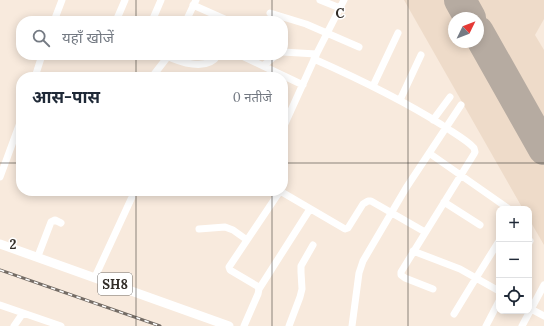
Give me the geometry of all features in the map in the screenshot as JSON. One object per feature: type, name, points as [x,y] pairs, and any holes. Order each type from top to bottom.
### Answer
[{"type":"main road","name":"SH8","points":[[0,244],[38,256],[229,326]]},
{"type":"street","points":[[56,16],[62,0]]},
{"type":"street","points":[[118,16],[125,0]]},
{"type":"street","points":[[154,16],[161,0]]},
{"type":"street","points":[[320,0],[340,8]]},
{"type":"street","points":[[288,117],[315,56],[344,0]]},
{"type":"street","points":[[188,16],[194,2],[220,16]]},
{"type":"street","points":[[270,13],[280,16]]},
{"type":"street","points":[[288,18],[301,22],[358,47]]},
{"type":"street","points":[[373,86],[398,33]]},
{"type":"street","points":[[288,53],[315,56],[412,106],[474,148],[474,154],[402,270],[401,275],[405,278],[433,289]]},
{"type":"street","points":[[400,100],[421,55]]},
{"type":"street","points":[[37,72],[40,60]]},
{"type":"street","points":[[156,72],[164,60]]},
{"type":"street","points":[[178,60],[188,64],[212,62],[215,60]]},
{"type":"street","points":[[250,60],[276,72]]},
{"type":"street","points":[[263,66],[270,60]]},
{"type":"street","points":[[288,78],[303,85]]},
{"type":"street","points":[[433,120],[450,97]]},
{"type":"street","points":[[352,326],[360,266],[406,188],[461,105]]},
{"type":"street","points":[[0,177],[16,134]]},
{"type":"street","points":[[429,153],[505,206]]},
{"type":"street","points":[[94,277],[131,196]]},
{"type":"street","points":[[259,289],[257,286],[229,268],[277,196]]},
{"type":"street","points":[[288,196],[345,229],[348,228],[363,204],[366,201],[371,201],[426,232]]},
{"type":"street","points":[[444,202],[480,225]]},
{"type":"street","points":[[244,326],[259,289],[310,209]]},
{"type":"street","points":[[38,256],[51,222],[55,220],[61,223]]},
{"type":"street","points":[[199,229],[225,227],[233,230],[248,240]]},
{"type":"street","points":[[454,314],[498,242]]},
{"type":"street","points":[[288,326],[302,289],[301,266],[313,246]]},
{"type":"street","points":[[413,251],[460,269],[496,289]]},
{"type":"street","points":[[532,306],[544,285]]},
{"type":"street","points":[[0,305],[61,326]]},
{"type":"street","points":[[486,326],[496,307]]},
{"type":"street","points":[[532,310],[544,316]]},
{"type":"street","points":[[14,326],[23,313]]},
{"type":"street","points":[[522,326],[528,314]]},
{"type":"shaded area","points":[[404,0],[544,0],[544,19],[535,35],[544,50],[544,245],[532,224],[532,206],[521,206]]},
{"type":"runway","points":[[460,0],[467,12]]},
{"type":"runway","points":[[484,43],[544,149]]},
{"type":"railway","points":[[0,270],[160,326]]}]
